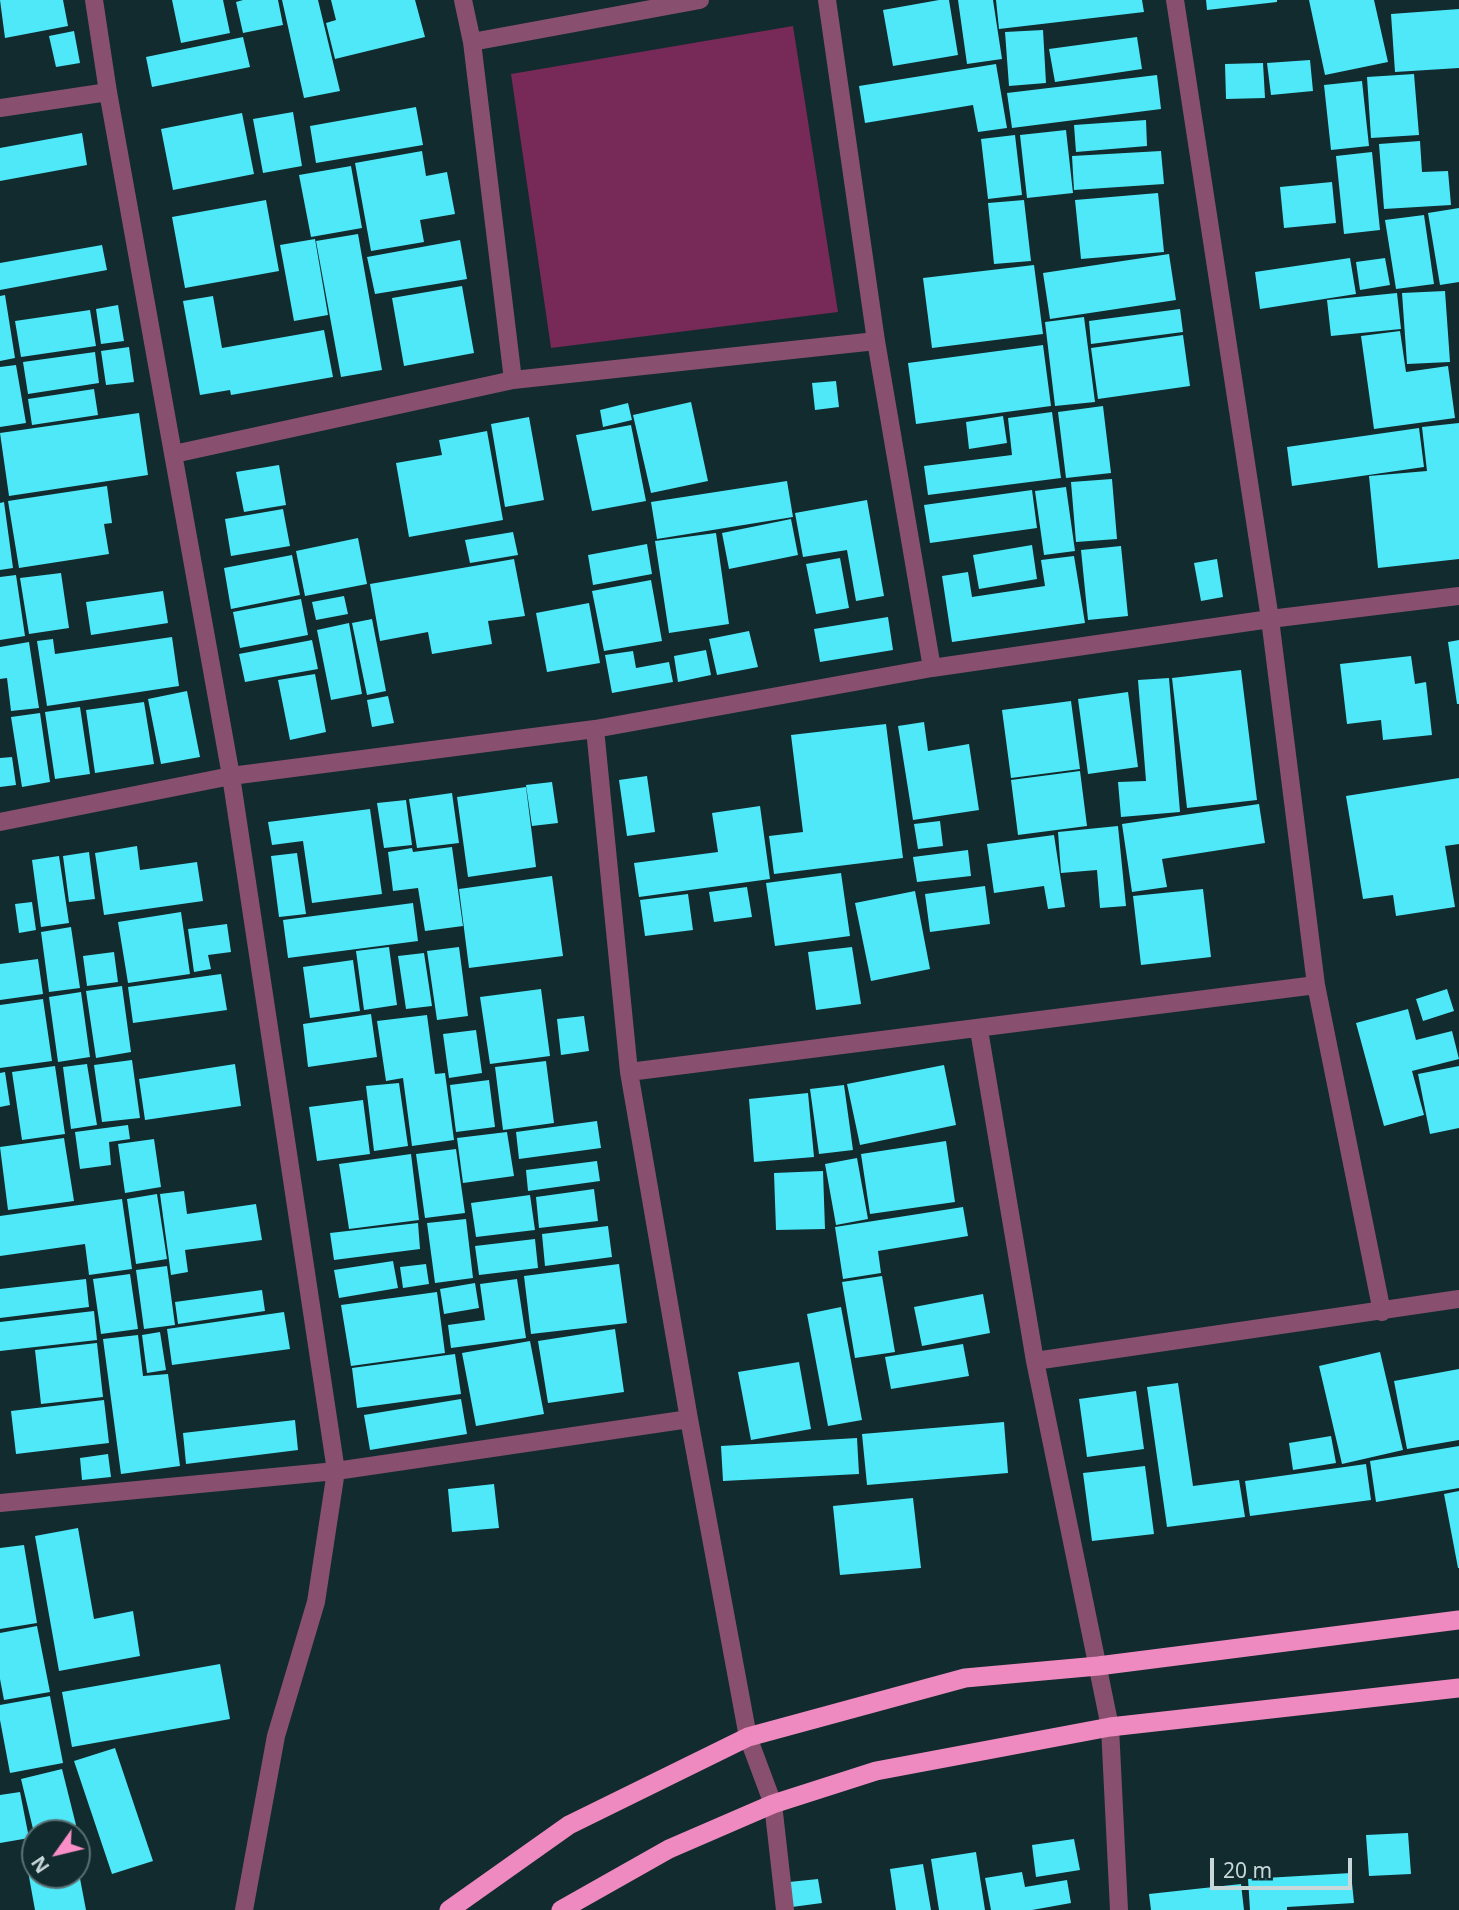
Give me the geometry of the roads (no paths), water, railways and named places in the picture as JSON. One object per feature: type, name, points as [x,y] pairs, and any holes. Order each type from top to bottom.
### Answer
[{"type":"highway","points":[[449,1910],[569,1825],[748,1737],[965,1678],[1098,1666],[1459,1619]]},
{"type":"highway","points":[[561,1910],[670,1849],[773,1804],[876,1771],[1110,1727],[1459,1688]]},
{"type":"street","points":[[94,0],[108,92],[231,776],[336,1471],[316,1602],[276,1736],[244,1910]]},
{"type":"street","points":[[463,0],[472,42],[513,380]]},
{"type":"street","points":[[472,42],[700,0]]},
{"type":"street","points":[[827,0],[876,341],[932,668]]},
{"type":"street","points":[[1175,0],[1270,619],[1316,985],[1382,1312]]},
{"type":"street","points":[[0,108],[108,92]]},
{"type":"street","points":[[174,454],[513,380],[876,341]]},
{"type":"street","points":[[0,822],[231,776],[595,729],[932,668],[1270,619],[1459,596]]},
{"type":"street","points":[[595,729],[629,1072],[748,1737],[773,1804],[785,1910]]},
{"type":"street","points":[[629,1072],[979,1030],[1316,985]]},
{"type":"street","points":[[979,1030],[1035,1361],[1110,1727],[1119,1910]]},
{"type":"street","points":[[1035,1361],[1459,1299]]},
{"type":"street","points":[[0,1503],[336,1471],[689,1419]]}]
